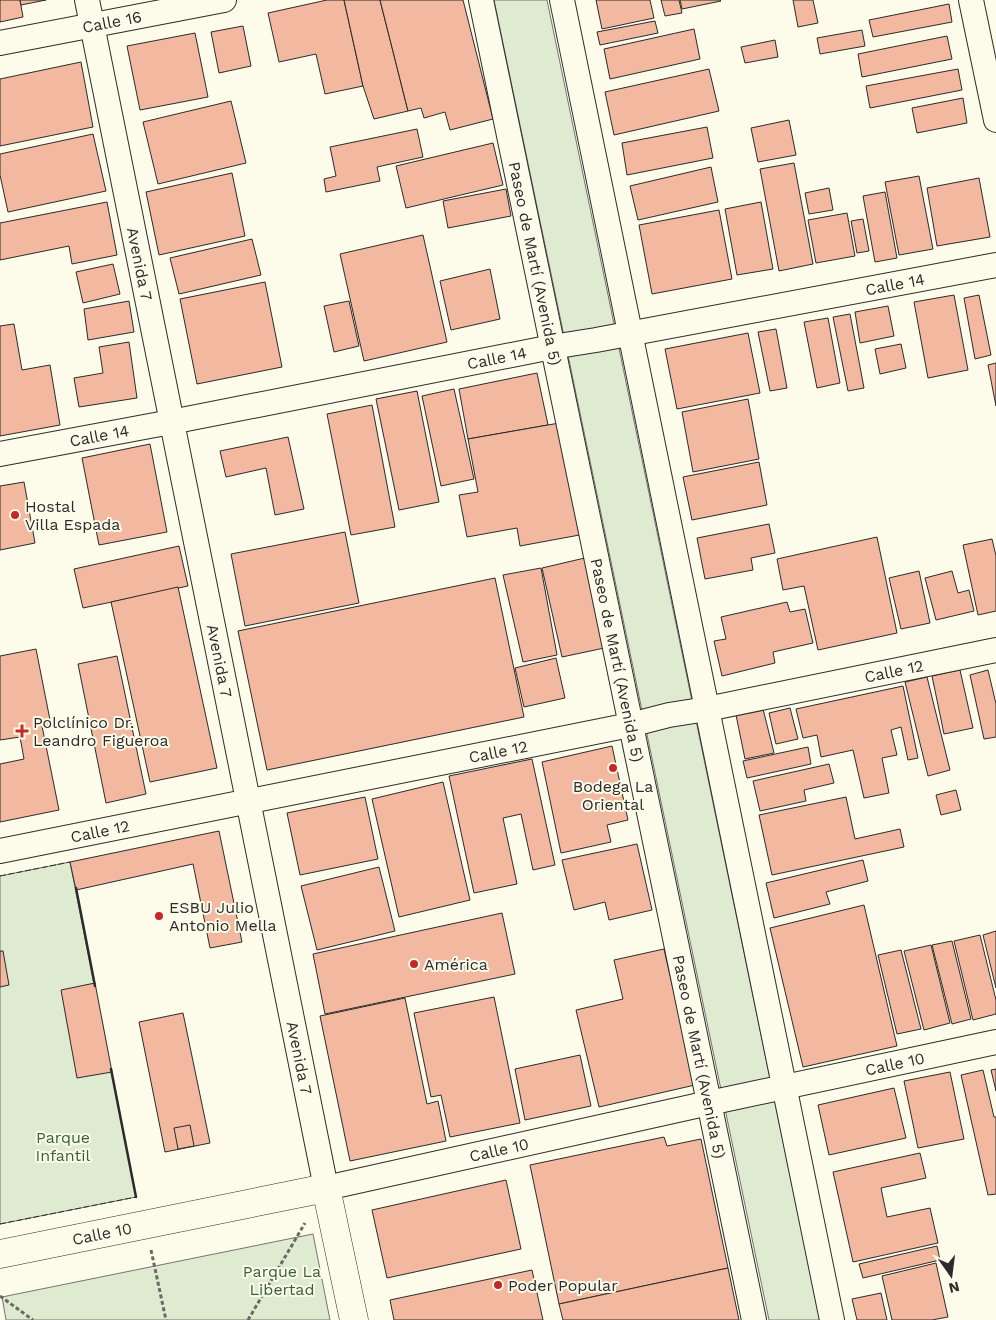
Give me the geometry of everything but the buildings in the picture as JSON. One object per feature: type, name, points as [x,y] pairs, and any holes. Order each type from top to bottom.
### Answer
[{"type":"street","name":"Avenida 7","points":[[87,0],[354,1320]]},
{"type":"street","name":"Calle 16","points":[[0,43],[224,0]]},
{"type":"street","name":"Paseo de Martí (Avenida 5)","points":[[480,0],[754,1320]]},
{"type":"street","points":[[562,0],[832,1320]]},
{"type":"street","points":[[971,0],[996,120]]},
{"type":"street","name":"Calle 14","points":[[0,454],[552,347],[996,265]]},
{"type":"street","name":"Calle 12","points":[[0,852],[996,650]]},
{"type":"street","name":"Calle 10","points":[[0,1254],[326,1188],[709,1103],[996,1042]]},
{"type":"path","points":[[248,1320],[326,1188]]},
{"type":"path","points":[[145,1225],[166,1320]]},
{"type":"path","points":[[0,1296],[32,1320]]},
{"type":"green space","points":[[494,0],[547,0],[820,1320],[769,1320]]},
{"type":"green space","name":"Parque Infantil","points":[[70,862],[136,1197],[0,1224],[0,876]]},
{"type":"green space","name":"Parque La Libertad","points":[[313,1234],[330,1320],[6,1320],[2,1297]]},
{"type":"fence","points":[[0,876],[70,862]]},
{"type":"fence","points":[[0,1224],[136,1197]]},
{"type":"wall","points":[[76,888],[95,986]]},
{"type":"wall","points":[[111,1069],[136,1197]]},
{"type":"place","name":"Hostal Villa Espada","points":[[15,515]]},
{"type":"place","name":"Polclínico Dr. Leandro Figueroa","points":[[22,731]]},
{"type":"place","name":"Bodega La Oriental","points":[[613,768]]},
{"type":"place","name":"ESBU Julio Antonio Mella","points":[[159,916]]},
{"type":"place","name":"América","points":[[414,964]]},
{"type":"place","name":"Poder Popular","points":[[498,1285]]}]
